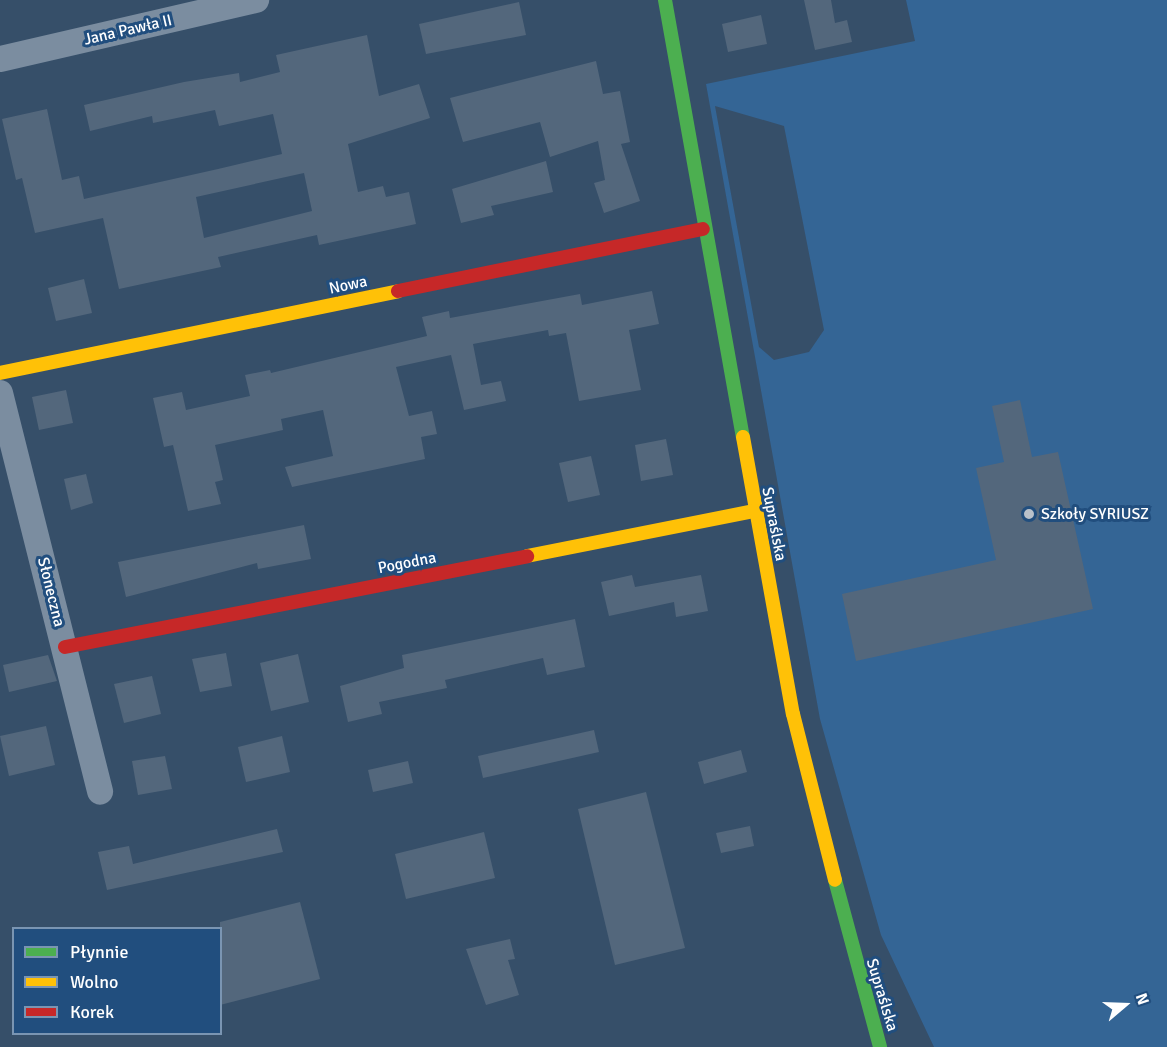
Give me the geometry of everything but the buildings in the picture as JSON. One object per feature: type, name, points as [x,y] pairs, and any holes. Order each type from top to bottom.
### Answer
[{"type":"street","name":"Jana Pawła II","points":[[0,59],[256,0]]},
{"type":"street","name":"Supraślska","points":[[665,0],[703,229],[793,714],[864,997],[880,1047]]},
{"type":"street","name":"Nowa","points":[[0,373],[703,229]]},
{"type":"street","name":"Słoneczna","points":[[0,393],[100,792]]},
{"type":"street","name":"Pogodna","points":[[65,647],[755,511]]},
{"type":"shaded area","points":[[906,0],[1167,0],[1167,1047],[934,1047],[881,935],[820,719],[706,84],[915,41]],"holes":[[[715,106],[784,126],[824,330],[809,352],[774,360],[759,347]]]},
{"type":"traffic: fast","points":[[665,0],[743,437]]},
{"type":"traffic: fast","points":[[835,880],[880,1047]]},
{"type":"traffic: slow","points":[[0,373],[398,291]]},
{"type":"traffic: slow","points":[[743,437],[793,714],[835,880]]},
{"type":"traffic: slow","points":[[527,556],[755,511]]},
{"type":"traffic: jam","points":[[398,291],[703,229]]},
{"type":"traffic: jam","points":[[65,647],[527,556]]},
{"type":"place","name":"Szkoły SYRIUSZ","points":[[1029,514]]}]
